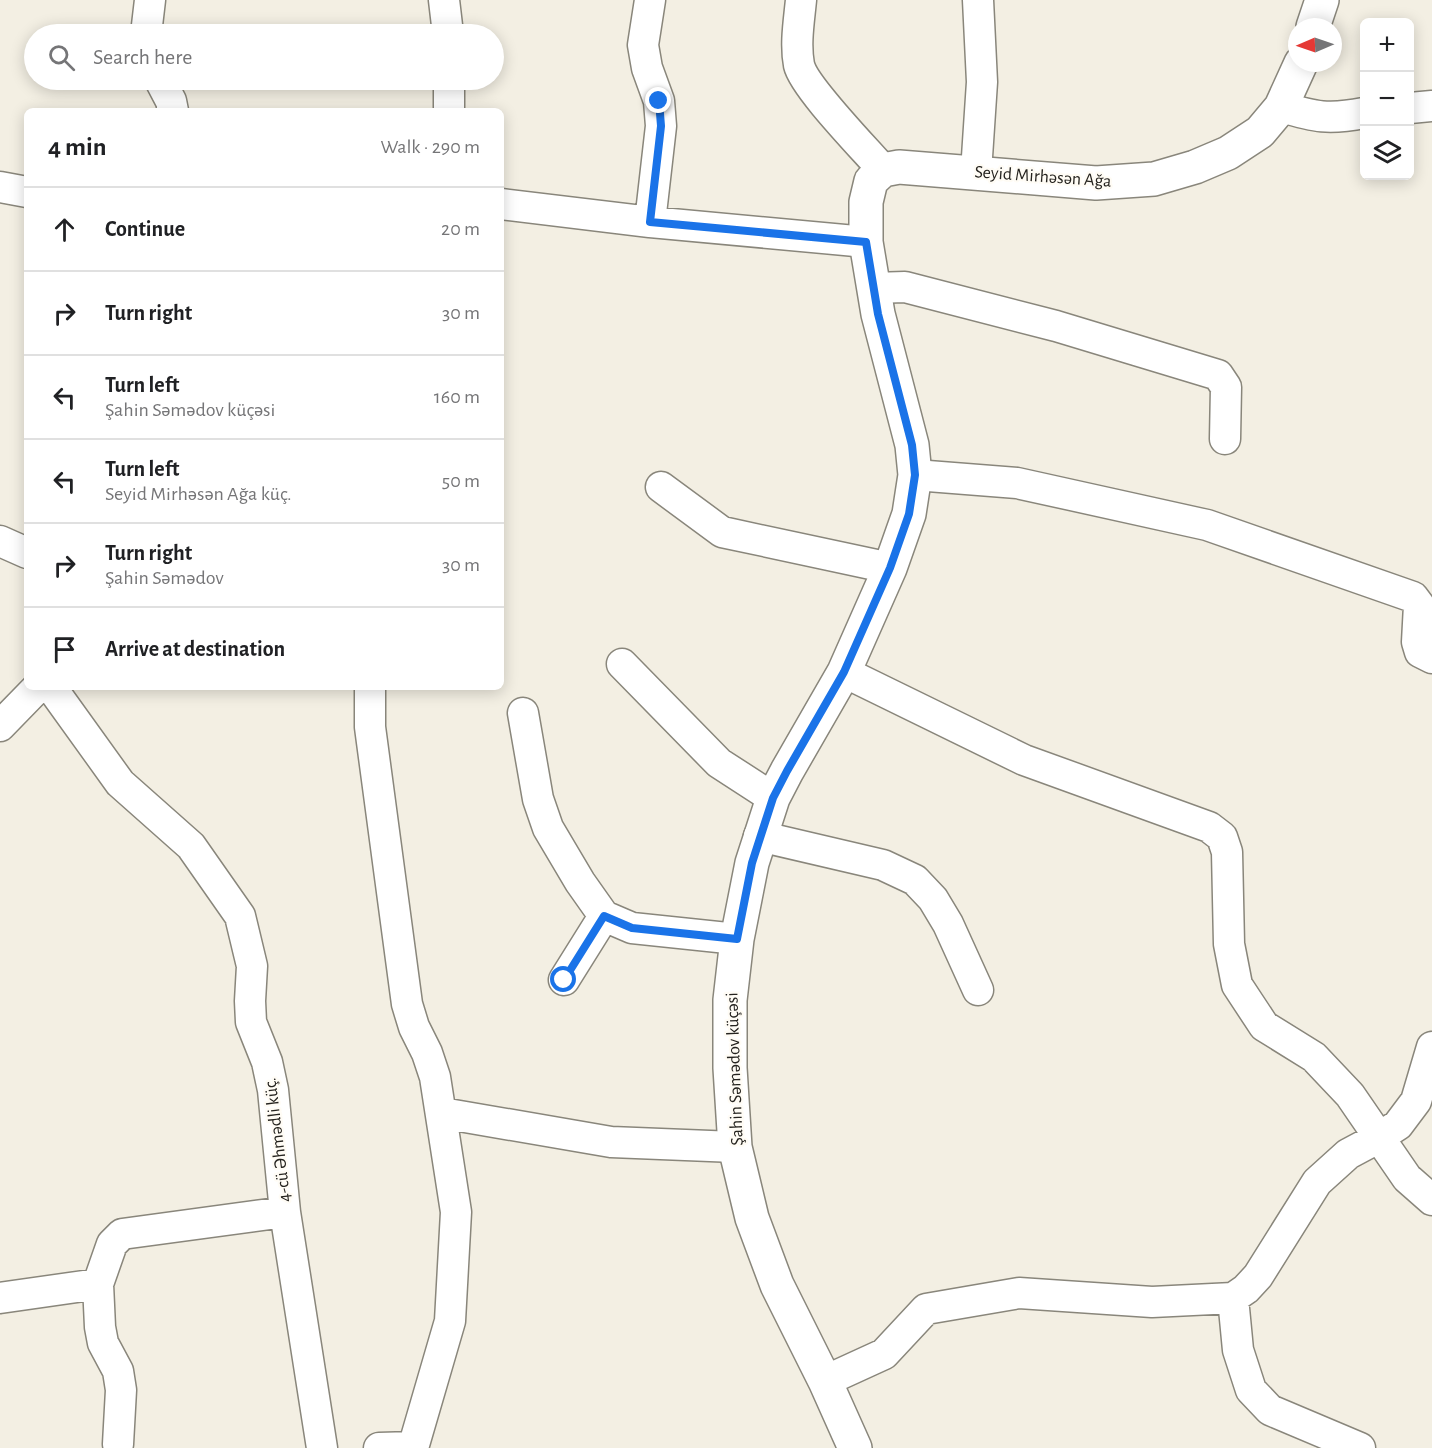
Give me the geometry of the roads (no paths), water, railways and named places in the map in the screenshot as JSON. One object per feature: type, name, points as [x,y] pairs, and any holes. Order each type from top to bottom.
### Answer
[{"type":"street","points":[[147,24],[150,0]]},
{"type":"street","points":[[444,0],[447,24]]},
{"type":"street","points":[[650,0],[644,45],[647,68],[659,101],[661,126],[650,222]]},
{"type":"street","points":[[504,204],[650,222],[866,242],[866,202],[871,181],[883,170],[813,89],[800,68],[797,53],[801,0]]},
{"type":"street","points":[[976,172],[982,82],[978,0]]},
{"type":"street","points":[[1317,18],[1322,0]]},
{"type":"street","name":"Seyid Mirhəsən Ağa","points":[[883,170],[899,167],[1096,183],[1154,179],[1195,167],[1228,153],[1260,132],[1281,107],[1297,72]]},
{"type":"street","points":[[165,90],[172,108]]},
{"type":"street","points":[[449,90],[449,108]]},
{"type":"street","points":[[1414,108],[1432,106]]},
{"type":"street","points":[[1281,107],[1317,117],[1341,117],[1360,113]]},
{"type":"street","points":[[0,187],[24,191]]},
{"type":"street","name":"Şahin Səmədov küçəsi","points":[[855,1448],[777,1284],[752,1218],[735,1147],[730,1068],[730,1000],[737,939],[759,836],[773,798],[844,672],[890,568],[909,514],[915,475],[912,445],[873,288],[866,242]]},
{"type":"street","points":[[873,288],[905,287],[1056,326],[1218,375],[1226,387],[1225,439]]},
{"type":"street","points":[[915,475],[1017,483],[1207,525],[1413,597],[1419,605],[1416,642],[1420,652],[1432,658]]},
{"type":"street","points":[[661,487],[722,532],[890,568]]},
{"type":"street","points":[[0,541],[24,552]]},
{"type":"street","points":[[622,664],[719,763],[773,798]]},
{"type":"street","points":[[844,672],[1024,760],[1209,827],[1222,837],[1227,852],[1229,944],[1237,985],[1264,1026],[1314,1057],[1350,1095],[1407,1178],[1432,1200]]},
{"type":"street","points":[[5,711],[34,690]]},
{"type":"street","name":"4-cü Əhmədli küç.","points":[[53,690],[120,783],[192,846],[240,916],[252,966],[251,1022],[267,1062],[273,1090],[285,1212],[322,1448]]},
{"type":"street","points":[[370,690],[370,727],[407,1004],[435,1077],[456,1212],[450,1321],[413,1447],[379,1448]]},
{"type":"street","points":[[523,713],[538,799],[548,828],[580,882],[604,916],[632,928],[737,939]]},
{"type":"street","points":[[759,836],[883,865],[915,880],[933,899],[948,924],[978,990]]},
{"type":"street","points":[[564,980],[604,916]]},
{"type":"street","points":[[825,1381],[884,1354],[926,1309],[1019,1293],[1152,1302],[1233,1298],[1246,1289],[1258,1276],[1317,1182],[1348,1154],[1398,1125],[1416,1101],[1432,1047]]},
{"type":"street","points":[[442,1113],[611,1142],[735,1147]]},
{"type":"street","points":[[118,1444],[121,1390],[118,1371],[103,1343],[98,1284],[112,1244],[122,1234],[285,1212]]},
{"type":"street","points":[[0,1298],[98,1284]]},
{"type":"street","points":[[1233,1298],[1238,1350],[1251,1390],[1270,1410],[1360,1448]]}]
